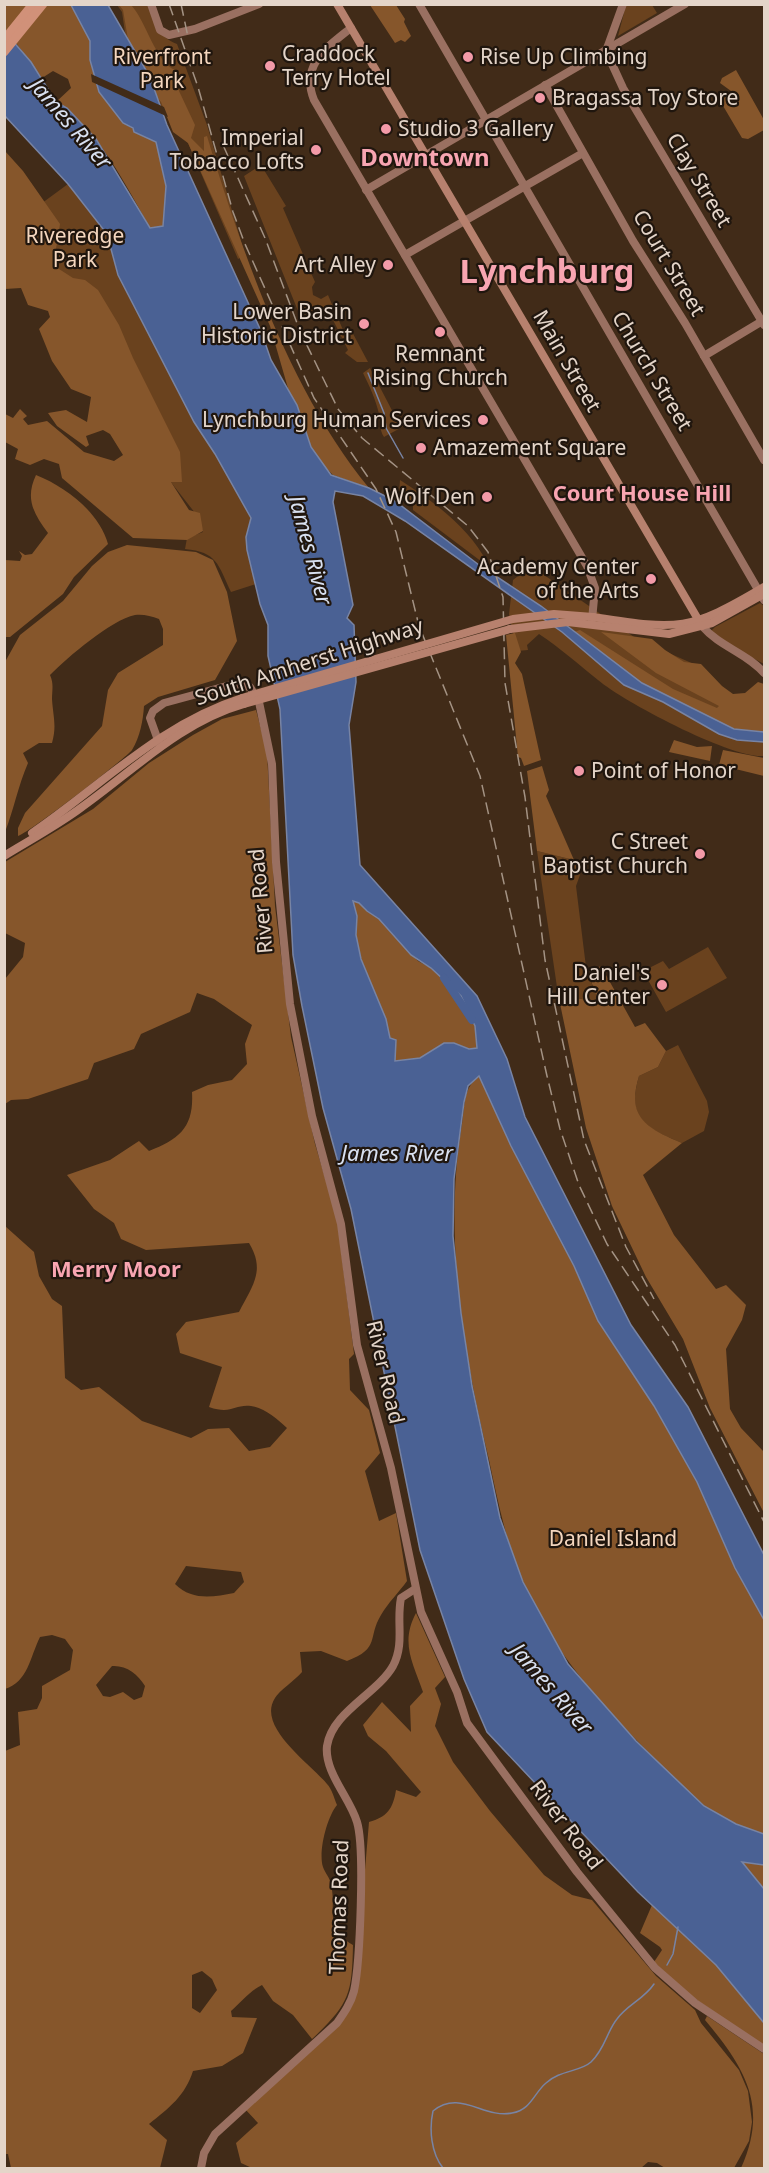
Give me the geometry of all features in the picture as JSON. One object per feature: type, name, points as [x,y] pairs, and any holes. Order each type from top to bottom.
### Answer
[{"type":"highway","points":[[4,40],[33,4]]},
{"type":"highway","points":[[4,52],[43,4]]},
{"type":"main road","name":"Main Street","points":[[337,4],[701,624]]},
{"type":"main road","name":"South Amherst Highway","points":[[4,851],[203,712],[506,621],[554,614],[615,625],[670,627],[701,624],[721,619],[763,593]]},
{"type":"main road","name":"South Amherst Highway","points":[[4,856],[82,808],[159,743]]},
{"type":"street","points":[[151,4],[157,24],[164,33],[187,31],[259,4]]},
{"type":"street","name":"Church Street","points":[[419,4],[763,593]]},
{"type":"street","points":[[606,51],[623,4]]},
{"type":"street","points":[[366,190],[685,4]]},
{"type":"street","points":[[351,28],[318,57],[310,74],[309,86],[314,100],[587,566],[596,588],[592,621]]},
{"type":"street","name":"Clay Street","points":[[606,51],[623,88],[764,322]]},
{"type":"street","name":"Court Street","points":[[545,85],[633,241],[765,460]]},
{"type":"street","points":[[405,255],[583,153]]},
{"type":"street","points":[[704,356],[764,322]]},
{"type":"street","name":"Main Street","points":[[701,624],[716,641],[746,658]]},
{"type":"street","points":[[746,658],[765,666]]},
{"type":"street","points":[[746,658],[765,673]]},
{"type":"street","name":"River Road","points":[[159,743],[151,725],[152,714],[160,705],[238,683],[250,687],[259,702],[272,764],[276,862],[290,1004],[312,1116],[341,1224],[357,1345],[391,1468],[414,1569],[421,1612],[471,1730],[577,1872],[636,1946],[668,1981],[705,2010],[765,2049]]},
{"type":"street","name":"Thomas Road","points":[[201,2169],[204,2153],[215,2134],[329,2030],[351,2000],[357,1969],[360,1838],[355,1815],[330,1764],[327,1746],[336,1727],[392,1668],[400,1642],[401,1599],[416,1589]]},
{"type":"green space","points":[[4,5],[31,5],[5,32]]},
{"type":"green space","points":[[47,5],[71,5],[91,41],[90,60],[94,72],[123,123],[156,142],[166,186],[163,226],[150,228],[98,142],[85,126],[56,102],[71,88],[68,79],[53,71],[42,78],[16,43]]},
{"type":"green space","name":"Riverfront Park","points":[[117,5],[149,5],[161,33],[177,44],[207,125],[245,255],[238,259],[188,143],[146,89],[128,53],[122,12]]},
{"type":"green space","points":[[119,5],[131,5],[162,59],[175,70],[179,91],[195,125],[191,138],[204,151],[204,137],[207,136],[253,274],[293,366],[341,450],[369,488],[333,475],[305,447],[270,326],[188,143],[173,132],[161,102],[150,90],[130,51],[123,10]]},
{"type":"green space","points":[[370,5],[396,5],[405,19],[404,22],[411,36],[405,42],[401,40],[395,43]]},
{"type":"green space","points":[[626,5],[652,5],[657,13],[618,36]]},
{"type":"green space","points":[[736,70],[764,120],[764,130],[748,139],[742,138],[719,99],[729,96],[731,91],[720,83],[722,78]]},
{"type":"green space","points":[[5,151],[23,171],[60,224],[55,255],[59,269],[73,278],[85,280],[98,290],[119,325],[180,452],[182,482],[171,482],[189,510],[200,513],[203,531],[187,540],[133,538],[62,478],[59,464],[44,459],[30,465],[15,459],[18,449],[5,442],[5,414],[13,418],[20,409],[27,416],[23,419],[28,425],[47,421],[84,452],[114,461],[123,455],[110,434],[103,430],[86,436],[89,445],[86,447],[57,426],[48,413],[66,410],[87,422],[91,397],[71,389],[52,361],[39,329],[50,317],[48,311],[28,305],[21,288],[5,289]]},
{"type":"green space","points":[[261,165],[286,206],[283,208],[315,282],[312,287],[313,295],[321,299],[328,295],[343,330],[350,328],[368,362],[357,362],[345,353],[348,350],[333,320],[327,320],[321,307],[300,316],[244,176]]},
{"type":"green space","name":"Riveredge Park","points":[[68,184],[107,234],[118,275],[194,421],[251,518],[246,537],[256,584],[231,592],[215,561],[204,553],[185,549],[187,538],[203,532],[199,518],[159,467],[19,220]]},
{"type":"green space","points":[[370,368],[398,422],[412,414],[415,420],[384,437],[376,403],[363,373]]},
{"type":"green space","points":[[36,475],[59,486],[80,502],[97,521],[108,544],[74,577],[63,594],[10,637],[6,637],[5,560],[20,561],[22,556],[19,551],[25,555],[32,554],[48,533],[32,505],[31,491]]},
{"type":"green space","points":[[400,480],[450,516],[471,538],[488,564],[486,565],[413,510],[413,506],[399,493]]},
{"type":"green space","points":[[127,545],[196,552],[213,560],[227,592],[237,641],[215,680],[158,697],[144,706],[141,729],[132,750],[75,796],[18,836],[18,828],[25,813],[102,726],[108,690],[118,673],[163,645],[163,629],[159,619],[135,615],[102,631],[78,649],[50,675],[54,726],[52,743],[39,743],[23,753],[28,763],[5,832],[5,662],[20,635],[63,601],[92,566],[108,552]]},
{"type":"green space","points":[[531,566],[637,639],[696,665],[712,687],[739,697],[764,692],[764,756],[749,754],[704,739],[630,702],[539,634],[527,645],[528,650],[517,651],[509,614],[513,580]]},
{"type":"green space","points":[[760,603],[764,606],[764,664],[724,643],[711,631]]},
{"type":"green space","points":[[580,630],[673,689],[717,708],[719,706],[656,673],[601,632],[652,639],[684,662],[701,664],[733,694],[745,693],[758,682],[764,684],[764,732],[734,729],[642,683],[574,632]]},
{"type":"green space","points":[[515,633],[521,652],[515,663],[522,674],[541,760],[524,766],[521,758],[518,757],[506,635]]},
{"type":"green space","points":[[256,710],[267,752],[275,906],[291,1037],[315,1144],[337,1218],[354,1354],[349,1359],[350,1390],[369,1410],[380,1453],[365,1471],[379,1521],[396,1513],[407,1581],[381,1615],[372,1642],[365,1652],[347,1661],[321,1651],[300,1652],[302,1672],[277,1695],[271,1709],[273,1721],[279,1733],[329,1786],[337,1805],[324,1835],[322,1861],[331,1884],[334,1925],[338,1932],[353,1945],[351,1976],[346,1998],[341,2007],[312,2039],[293,2015],[273,2001],[262,1985],[231,2011],[232,2017],[257,2018],[243,2053],[222,2066],[193,2071],[181,2095],[149,2124],[167,2140],[160,2168],[11,2168],[8,2154],[5,2154],[5,1751],[20,1745],[18,1712],[37,1709],[42,1698],[42,1686],[70,1670],[73,1650],[65,1639],[52,1635],[40,1637],[24,1675],[13,1686],[5,1689],[5,1226],[34,1252],[39,1276],[52,1299],[62,1306],[65,1378],[81,1390],[99,1387],[142,1421],[191,1438],[208,1429],[229,1428],[249,1451],[270,1447],[287,1428],[270,1414],[256,1407],[245,1406],[223,1410],[209,1407],[222,1367],[180,1353],[176,1334],[186,1322],[239,1312],[257,1270],[254,1253],[249,1243],[146,1250],[121,1239],[114,1223],[94,1209],[67,1175],[110,1160],[139,1141],[149,1151],[177,1136],[187,1123],[192,1104],[192,1092],[208,1085],[232,1080],[247,1064],[245,1044],[252,1025],[214,999],[197,993],[190,1012],[141,1034],[134,1049],[94,1063],[88,1079],[28,1099],[11,1100],[5,1104],[5,979],[23,957],[25,943],[5,933],[5,862],[93,809],[149,763],[222,719]],"holes":[[[186,1566],[241,1572],[244,1582],[234,1593],[211,1596],[188,1593],[175,1584]],[[112,1666],[117,1666],[131,1671],[145,1686],[142,1697],[134,1700],[123,1692],[110,1697],[103,1696],[96,1685]],[[202,1971],[212,1979],[217,1990],[200,2013],[192,2008],[192,1975]]]},
{"type":"green space","points":[[674,740],[697,747],[712,746],[710,761],[669,752]]},
{"type":"green space","points":[[723,750],[764,758],[764,776],[719,765]]},
{"type":"green space","points":[[542,766],[549,790],[546,796],[574,860],[537,851],[527,771]]},
{"type":"green space","points":[[537,851],[574,860],[580,875],[576,886],[586,967],[597,998],[596,1002],[558,994]]},
{"type":"green space","points":[[352,901],[359,903],[379,919],[418,961],[431,968],[461,996],[475,1026],[477,1048],[469,1049],[454,1043],[444,1043],[420,1058],[395,1061],[395,1040],[390,1038],[386,1019],[361,959],[356,935],[357,916]]},
{"type":"green space","points":[[708,947],[727,978],[666,1012],[643,971],[663,961],[669,969]]},
{"type":"green space","points":[[601,966],[635,1027],[645,1023],[666,1051],[658,1067],[639,1076],[635,1102],[642,1120],[659,1132],[682,1143],[643,1175],[674,1235],[716,1289],[726,1285],[746,1305],[742,1320],[726,1349],[730,1409],[741,1428],[764,1452],[764,1513],[710,1408],[683,1339],[646,1277],[612,1206],[586,1128],[558,994],[596,1002],[597,998],[588,972]]},
{"type":"green space","points":[[678,1045],[707,1101],[709,1112],[704,1131],[682,1143],[649,1127],[637,1112],[635,1102],[639,1076],[658,1067],[666,1051]]},
{"type":"green space","name":"Daniel Island","points":[[479,1076],[511,1146],[574,1266],[598,1321],[654,1406],[697,1482],[735,1568],[764,1620],[764,1834],[727,1820],[699,1802],[613,1716],[562,1653],[534,1607],[517,1567],[499,1507],[471,1377],[455,1251],[457,1166],[464,1104],[467,1091]]},
{"type":"green space","points":[[416,1613],[445,1677],[435,1688],[441,1704],[435,1726],[453,1762],[490,1811],[544,1875],[572,1895],[592,1900],[656,1976],[695,2010],[701,2023],[739,2070],[748,2091],[752,2122],[749,2141],[734,2168],[665,2168],[657,2163],[648,2162],[641,2168],[252,2168],[241,2163],[236,2143],[258,2123],[245,2109],[339,2025],[354,2001],[369,1822],[385,1815],[393,1802],[396,1790],[416,1797],[421,1792],[386,1751],[368,1736],[363,1725],[382,1702],[411,1732],[410,1706],[423,1692],[412,1662],[409,1644],[411,1624]]},
{"type":"green space","points":[[741,1861],[764,1865],[764,1889]]},
{"type":"green space","points":[[652,1905],[716,1965],[764,2023],[764,2046],[685,1992],[654,1962],[662,1950],[640,1933]]},
{"type":"green space","points":[[707,2016],[764,2054],[764,2168],[741,2168],[753,2125],[748,2089],[731,2055],[705,2020]]},
{"type":"water","points":[[71,5],[108,5],[150,77],[167,125],[261,331],[271,360],[297,405],[311,447],[331,475],[369,488],[395,501],[479,565],[541,606],[642,683],[734,729],[764,732],[764,742],[737,740],[719,734],[663,702],[624,685],[562,632],[405,521],[363,496],[335,491],[333,502],[353,605],[347,618],[354,625],[356,682],[349,725],[360,865],[477,996],[507,1059],[525,1117],[631,1325],[688,1407],[764,1555],[764,1620],[735,1568],[697,1482],[654,1406],[598,1321],[574,1266],[511,1146],[479,1076],[468,1086],[464,1102],[454,1179],[453,1236],[472,1386],[500,1518],[523,1582],[568,1664],[636,1741],[704,1806],[736,1824],[764,1834],[764,1865],[742,1862],[764,1889],[764,2023],[716,1965],[638,1892],[487,1732],[464,1679],[420,1550],[351,1209],[323,1108],[293,955],[280,709],[268,656],[268,625],[260,604],[247,550],[246,537],[251,518],[194,422],[118,275],[107,234],[68,184],[5,116],[5,32],[31,62],[56,102],[67,108],[96,139],[150,228],[163,226],[166,186],[156,142],[134,132],[133,128],[123,123],[99,92],[90,60],[90,41]],"holes":[[[353,901],[379,919],[411,955],[431,968],[461,996],[475,1026],[477,1048],[469,1049],[454,1043],[444,1043],[420,1058],[395,1061],[396,1040],[390,1038],[386,1019],[361,959],[356,935],[357,916]]]},
{"type":"pier","points":[[91,74],[164,107],[168,117],[92,82]]},
{"type":"waterway","points":[[368,373],[384,413],[386,428],[403,458]]},
{"type":"waterway","name":"James River","points":[[444,978],[472,1020]]},
{"type":"waterway","points":[[667,1965],[673,1954],[678,1927]]},
{"type":"waterway","points":[[443,2168],[432,2141],[433,2111],[443,2105],[453,2103],[502,2114],[524,2108],[552,2079],[591,2062],[600,2051],[617,2019],[654,1984]]},
{"type":"railway","points":[[169,4],[198,87],[233,212],[245,244],[314,398],[376,489],[396,532],[419,626],[480,776],[547,1076],[560,1129],[579,1185],[607,1244],[675,1345],[764,1522]]},
{"type":"railway","points":[[181,4],[188,37]]},
{"type":"railway","points":[[223,145],[265,238],[300,331],[338,409],[362,438],[468,526],[488,552],[503,597],[505,683],[525,797],[545,960],[584,1140],[626,1247],[654,1299]]},
{"type":"place","name":"Rise Up Climbing","points":[[468,57]]},
{"type":"place","name":"Craddock Terry Hotel","points":[[270,66]]},
{"type":"place","name":"Bragassa Toy Store","points":[[540,98]]},
{"type":"place","name":"Studio 3 Gallery","points":[[386,129]]},
{"type":"place","name":"Imperial Tobacco Lofts","points":[[316,150]]},
{"type":"place","name":"Art Alley","points":[[388,265]]},
{"type":"place","name":"Lower Basin Historic District","points":[[364,324]]},
{"type":"place","name":"Remnant Rising Church","points":[[440,332]]},
{"type":"place","name":"Lynchburg Human Services","points":[[483,420]]},
{"type":"place","name":"Amazement Square","points":[[421,448]]},
{"type":"place","name":"Wolf Den","points":[[487,497]]},
{"type":"place","name":"Academy Center of the Arts","points":[[651,579]]},
{"type":"place","name":"Point of Honor","points":[[579,771]]},
{"type":"place","name":"C Street Baptist Church","points":[[700,854]]},
{"type":"place","name":"Daniel's Hill Center","points":[[662,985]]},
{"type":"district","name":"Downtown","points":[[425,158]]},
{"type":"district","name":"Lynchburg","points":[[547,271]]},
{"type":"district","name":"Court House Hill","points":[[642,493]]},
{"type":"district","name":"Merry Moor","points":[[116,1269]]}]
